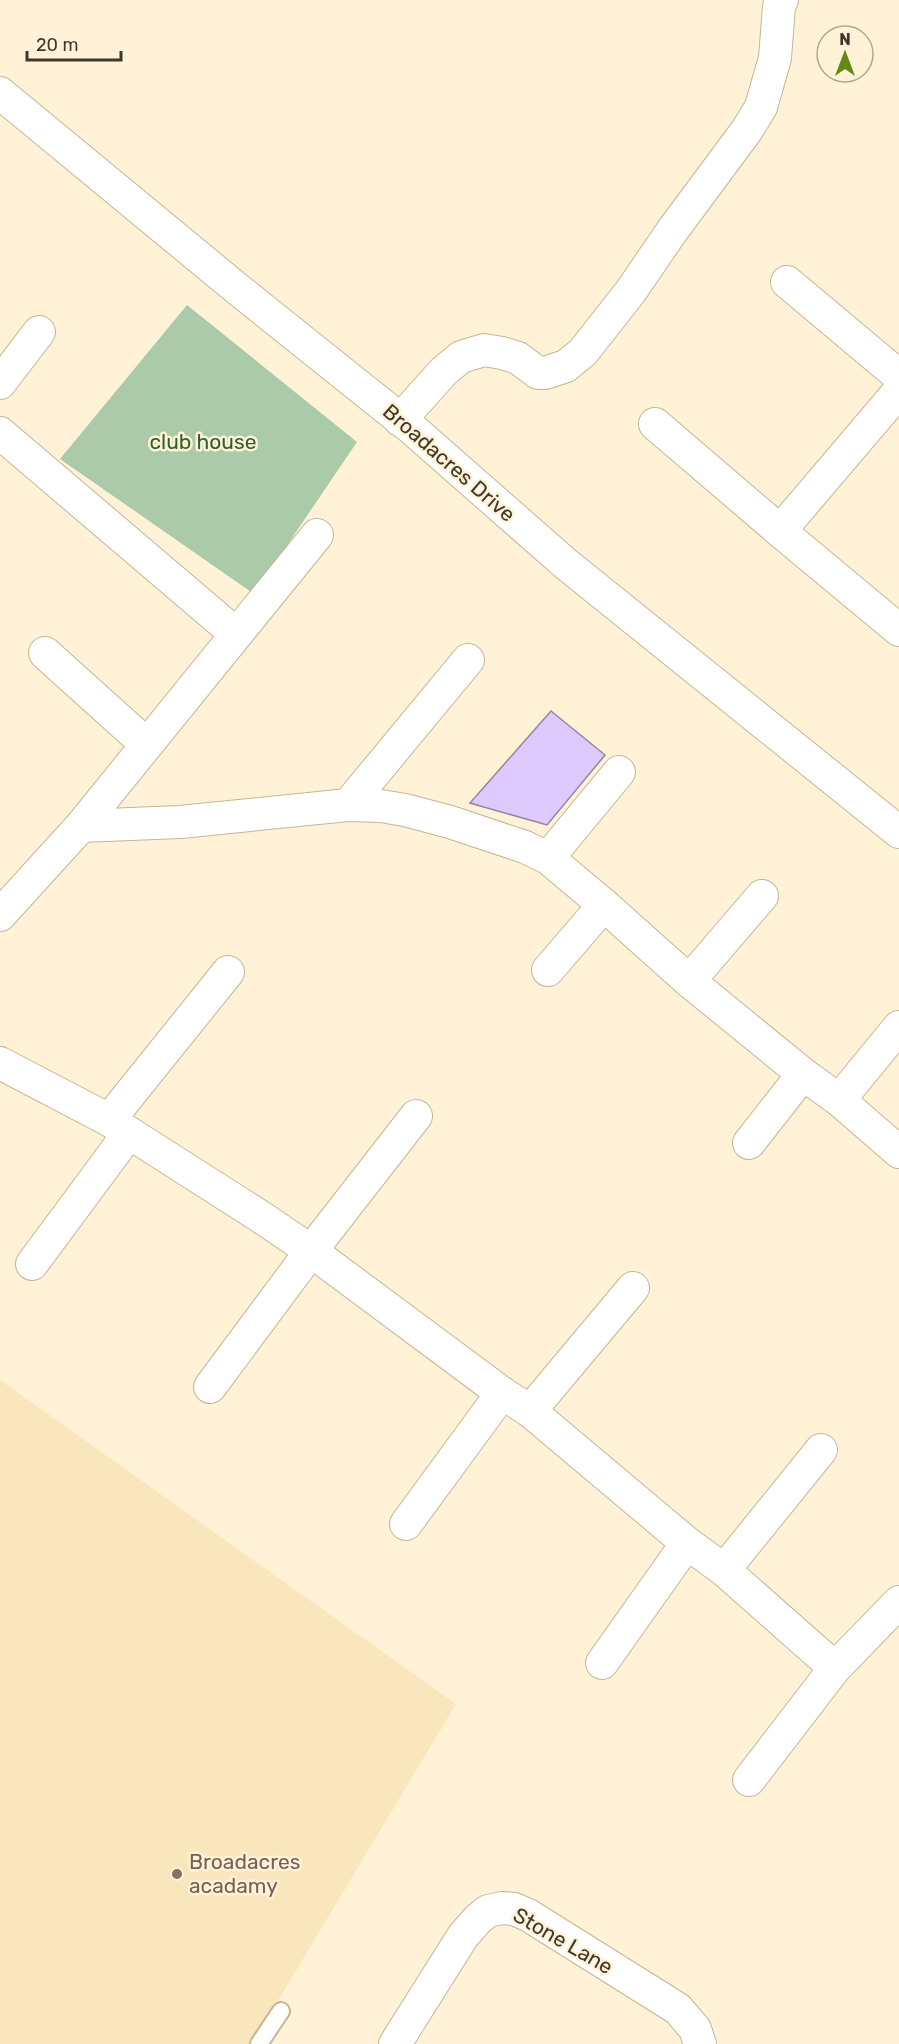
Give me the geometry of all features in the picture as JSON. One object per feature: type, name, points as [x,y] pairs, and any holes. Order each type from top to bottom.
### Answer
[{"type":"street","points":[[400,420],[444,371],[461,357],[484,350],[502,353],[518,358],[538,373],[545,373],[566,366],[583,352],[631,291],[672,231],[747,130],[761,107],[775,58],[779,6],[782,0]]},
{"type":"street","name":"Broadacres Drive","points":[[0,93],[400,420],[574,571],[899,832]]},
{"type":"street","points":[[787,282],[899,376]]},
{"type":"street","points":[[0,383],[39,332]]},
{"type":"street","points":[[780,531],[899,391]]},
{"type":"street","points":[[655,424],[899,630]]},
{"type":"street","points":[[0,433],[236,634]]},
{"type":"street","points":[[0,915],[81,826],[317,535]]},
{"type":"street","points":[[45,653],[146,744]]},
{"type":"street","points":[[348,805],[468,660]]},
{"type":"street","points":[[548,858],[619,772]]},
{"type":"street","points":[[81,826],[180,822],[348,805],[405,810],[493,835],[548,858],[689,981],[803,1074],[839,1100],[899,1152]]},
{"type":"street","points":[[689,981],[762,896]]},
{"type":"street","points":[[548,970],[604,905]]},
{"type":"street","points":[[32,1264],[119,1126],[228,972]]},
{"type":"street","points":[[839,1100],[899,1027]]},
{"type":"street","points":[[0,1063],[119,1126],[311,1251],[502,1394],[530,1411],[687,1543],[724,1570],[836,1668]]},
{"type":"street","points":[[749,1143],[803,1074]]},
{"type":"street","points":[[210,1387],[311,1251],[416,1116]]},
{"type":"street","points":[[530,1411],[633,1288]]},
{"type":"street","points":[[406,1524],[502,1394]]},
{"type":"street","points":[[724,1570],[821,1450]]},
{"type":"street","points":[[602,1663],[687,1543]]},
{"type":"street","points":[[748,1780],[836,1668],[899,1602]]},
{"type":"street","name":"Stone Lane","points":[[395,2044],[464,1936],[488,1911],[502,1908],[514,1909],[528,1915],[678,2010],[695,2029],[700,2044]]},
{"type":"lane","points":[[259,2044],[281,2011]]},
{"type":"shaded area","name":"Broadacres acadamy","points":[[0,1380],[456,1704],[252,2044],[0,2044]]},
{"type":"green space","name":"club house","points":[[187,305],[357,442],[254,594],[60,459]]},
{"type":"building","points":[[551,711],[605,755],[547,825],[470,803]]},
{"type":"place","name":"Broadacres acadamy","points":[[177,1874]]}]
